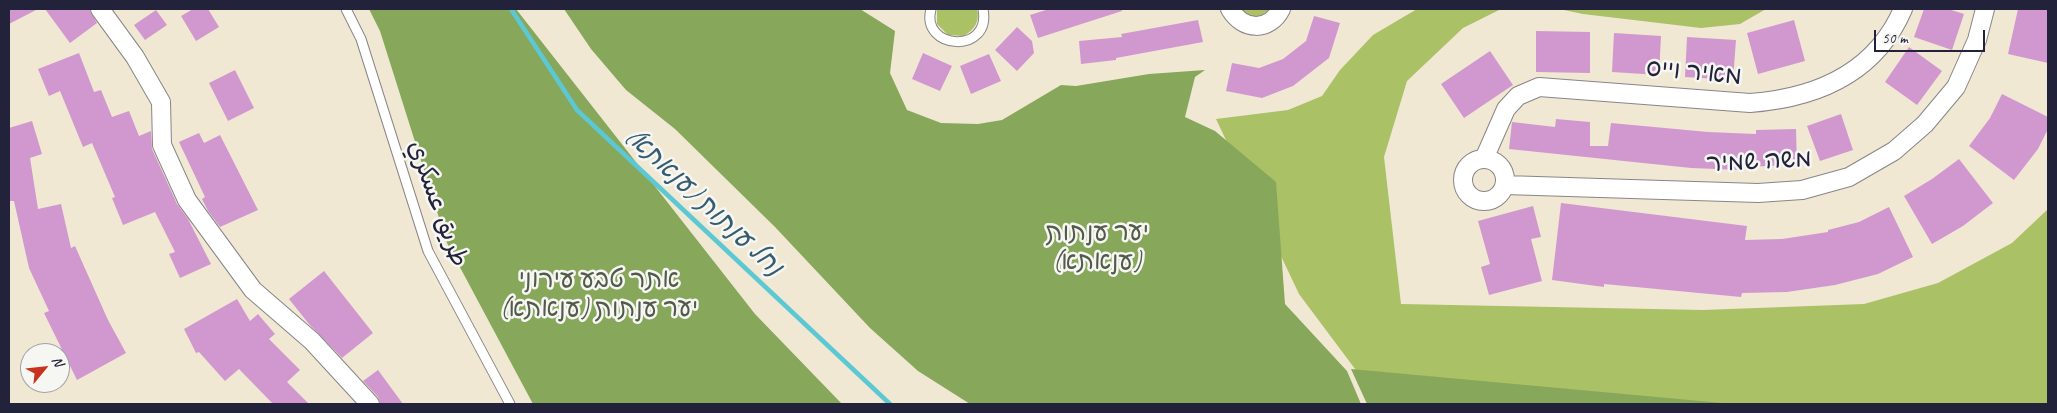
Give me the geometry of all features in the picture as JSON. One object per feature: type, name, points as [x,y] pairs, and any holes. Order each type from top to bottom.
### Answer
[{"type":"street","points":[[100,9],[135,57],[161,102],[162,145],[187,200],[253,290],[312,341],[370,404]]},
{"type":"street","points":[[1230,9],[1242,23],[1251,26],[1268,24],[1282,9]]},
{"type":"street","name":"מאיר וייס","points":[[1484,159],[1506,109],[1518,96],[1539,87],[1560,87],[1750,103],[1783,100],[1805,95],[1832,84],[1854,70],[1894,30],[1903,9]]},
{"type":"street","name":"משה שמיר","points":[[1505,185],[1758,193],[1802,190],[1849,177],[1894,151],[1925,124],[1956,87],[1977,40],[1984,9]]},
{"type":"street","points":[[1484,159],[1499,165],[1503,171],[1505,185],[1497,197],[1490,201],[1476,200],[1468,195],[1462,182],[1465,169],[1470,163],[1484,159]]},
{"type":"lane","name":"طريق عسكري","points":[[346,9],[361,39],[428,251],[510,404]]},
{"type":"lane","points":[[931,9],[930,22],[937,35],[945,40],[957,43],[966,41],[981,29],[985,9]]},
{"type":"green space","name":"אתר טבע עירוני יער ענתות (ענאתא)","points":[[369,9],[516,9],[755,314],[842,404],[533,404],[447,243],[380,31]]},
{"type":"green space","name":"יער ענתות (ענאתא)","points":[[564,9],[860,9],[895,31],[890,73],[907,110],[941,123],[978,124],[1002,120],[1061,85],[1076,86],[1149,74],[1205,70],[1195,77],[1185,117],[1215,131],[1276,182],[1285,304],[1347,371],[1361,404],[970,404],[918,371],[870,328],[775,227],[675,129],[626,90],[591,49]]},
{"type":"green space","points":[[937,9],[977,9],[977,21],[974,28],[964,36],[948,35],[937,24]]},
{"type":"green space","points":[[1240,9],[1271,9],[1259,17],[1246,15]]},
{"type":"green space","points":[[1417,9],[1501,9],[1463,28],[1407,81],[1384,157],[1401,304],[1703,310],[1864,304],[1938,283],[2012,243],[2048,209],[2048,404],[1665,404],[1376,397],[1299,294],[1216,119],[1288,110],[1322,96],[1340,70],[1373,35]]},
{"type":"green space","points":[[1559,9],[1766,9],[1740,24],[1701,28],[1583,14]]},
{"type":"green space","points":[[1351,369],[1733,404],[1367,404]]},
{"type":"building","points":[[9,9],[38,9],[9,24]]},
{"type":"building","points":[[45,9],[89,9],[97,23],[70,43]]},
{"type":"building","points":[[193,9],[208,9],[219,27],[196,41],[181,16]]},
{"type":"building","points":[[1049,9],[1121,9],[1122,11],[1038,38],[1030,15]]},
{"type":"building","points":[[1924,9],[1948,9],[1964,14],[1952,50],[1914,37]]},
{"type":"building","points":[[2018,9],[2048,9],[2048,63],[2008,54]]},
{"type":"building","points":[[156,10],[167,25],[145,40],[134,25]]},
{"type":"building","points":[[1314,16],[1340,23],[1329,58],[1293,86],[1262,98],[1226,91],[1232,63],[1259,68],[1283,59],[1306,41]]},
{"type":"building","points":[[1198,20],[1203,42],[1116,58],[1116,60],[1081,64],[1079,41],[1122,37],[1121,34]]},
{"type":"building","points":[[1794,20],[1805,61],[1758,74],[1747,33]]},
{"type":"building","points":[[1017,27],[1032,41],[1034,53],[1017,71],[995,50]]},
{"type":"building","points":[[1536,31],[1590,32],[1590,73],[1536,72]]},
{"type":"building","points":[[1614,33],[1661,36],[1659,75],[1612,72]]},
{"type":"building","points":[[1687,37],[1736,40],[1733,80],[1685,77]]},
{"type":"building","points":[[1909,47],[1942,71],[1917,105],[1885,82]]},
{"type":"building","points":[[1490,51],[1513,85],[1464,118],[1441,84]]},
{"type":"building","points":[[79,53],[94,92],[101,90],[112,117],[129,111],[139,136],[151,131],[152,149],[177,204],[188,219],[211,264],[180,278],[169,254],[175,252],[155,212],[123,225],[112,198],[115,197],[92,143],[83,147],[60,91],[49,96],[38,69]]},
{"type":"building","points":[[923,53],[952,66],[940,91],[912,79]]},
{"type":"building","points":[[989,54],[1001,81],[971,94],[960,66]]},
{"type":"building","points":[[235,70],[254,108],[228,121],[209,83]]},
{"type":"building","points":[[2002,94],[2048,117],[2048,129],[2038,149],[2014,180],[1969,146],[1990,118]]},
{"type":"building","points":[[1841,114],[1853,150],[1820,161],[1807,126]]},
{"type":"building","points":[[1556,119],[1590,122],[1590,146],[1608,146],[1611,123],[1708,132],[1756,134],[1756,130],[1796,129],[1797,165],[1740,167],[1740,170],[1691,168],[1509,149],[1512,122],[1555,127]]},
{"type":"building","points":[[32,121],[42,154],[30,158],[38,209],[61,204],[71,248],[75,246],[108,320],[126,353],[77,380],[70,366],[70,343],[59,343],[44,313],[49,311],[29,268],[14,201],[9,201],[9,128]]},
{"type":"building","points":[[199,133],[204,143],[220,135],[258,210],[220,227],[202,199],[205,197],[179,142]]},
{"type":"building","points":[[1959,159],[1993,203],[1963,226],[1932,244],[1904,196],[1932,179]]},
{"type":"building","points":[[1561,203],[1747,226],[1745,240],[1782,239],[1828,232],[1828,230],[1859,222],[1889,207],[1913,257],[1878,274],[1835,285],[1787,292],[1742,293],[1741,297],[1604,284],[1604,287],[1552,280]]},
{"type":"building","points":[[1533,206],[1541,237],[1531,239],[1542,281],[1489,295],[1481,267],[1490,264],[1478,221]]},
{"type":"building","points":[[324,271],[373,333],[342,358],[309,324],[289,299]]},
{"type":"building","points":[[237,299],[250,321],[258,314],[275,334],[269,339],[300,370],[287,382],[309,404],[273,404],[239,369],[225,381],[199,352],[196,353],[184,329]]},
{"type":"building","points":[[378,370],[403,404],[380,404],[378,397],[363,381]]},
{"type":"waterway","name":"נחל ענתות (ענאתא)","points":[[511,9],[577,110],[890,404]]}]
